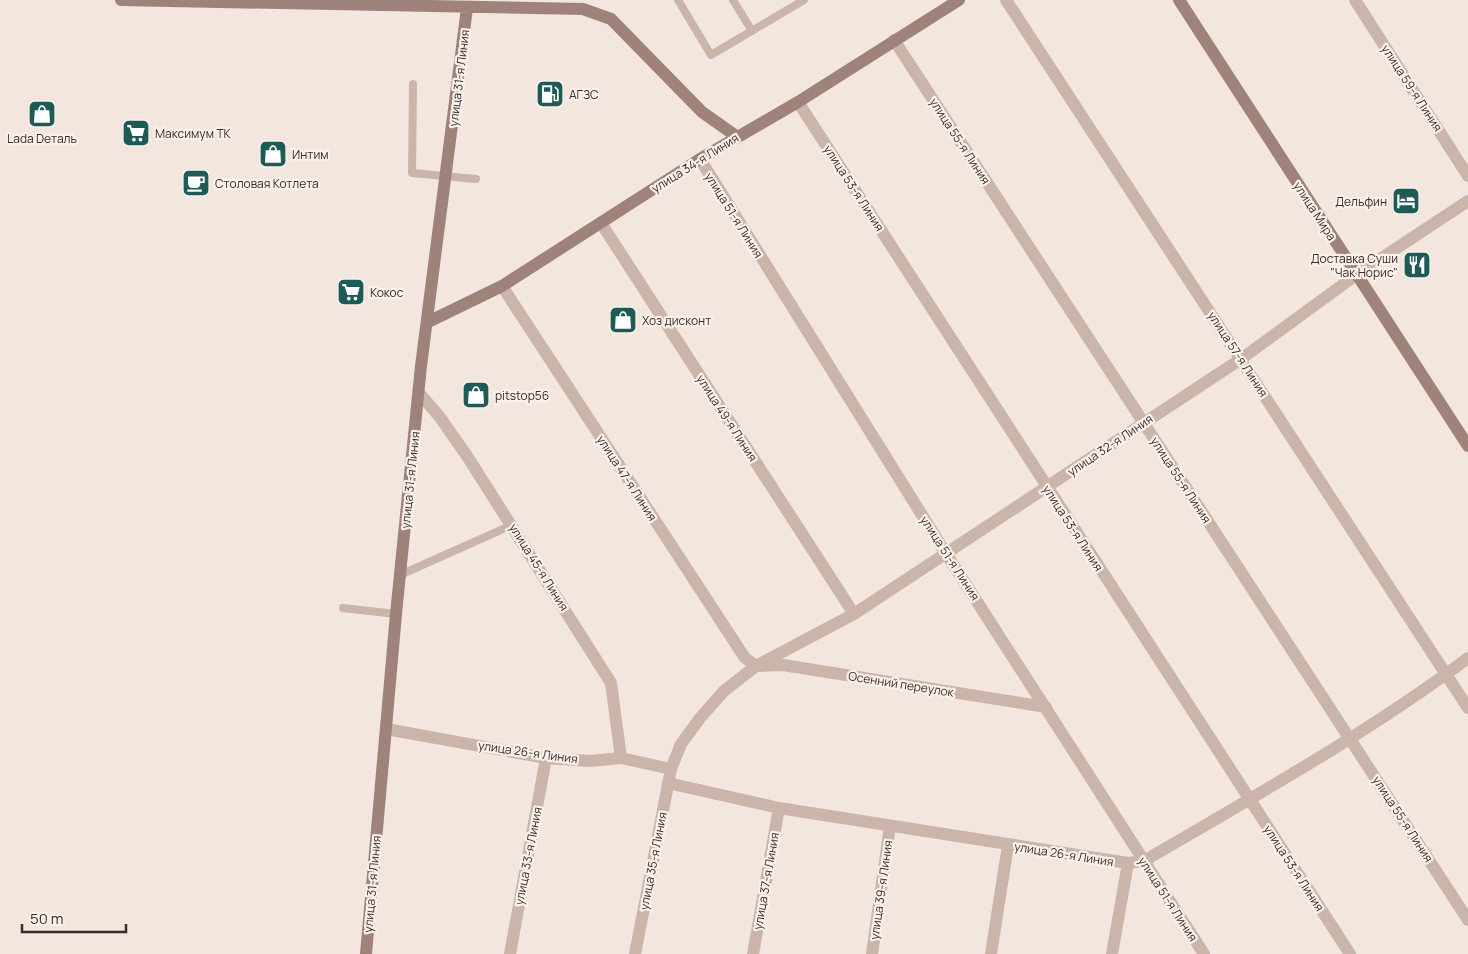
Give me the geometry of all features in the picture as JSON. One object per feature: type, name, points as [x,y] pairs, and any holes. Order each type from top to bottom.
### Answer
[{"type":"main road","points":[[121,0],[467,8],[509,4],[584,9],[611,19],[702,112],[736,136]]},
{"type":"main road","name":"улица 34-я Линия","points":[[428,322],[502,286],[736,136],[798,102],[959,0]]},
{"type":"main road","name":"улица Мира","points":[[1179,0],[1468,446]]},
{"type":"main road","name":"улица 31-я Линия","points":[[366,954],[396,614],[419,393],[467,8]]},
{"type":"street","name":"улица 57-я Линия","points":[[1006,0],[1468,708]]},
{"type":"street","name":"улица 59-я Линия","points":[[1355,0],[1468,176]]},
{"type":"street","name":"улица 55-я Линия","points":[[894,40],[1468,920]]},
{"type":"street","name":"улица 53-я Линия","points":[[798,102],[1350,954]]},
{"type":"street","name":"улица 51-я Линия","points":[[700,159],[946,552],[1204,954]]},
{"type":"street","name":"улица 32-я Линия","points":[[671,769],[681,744],[700,718],[724,691],[756,666],[854,614],[1241,359],[1356,275],[1468,201]]},
{"type":"street","name":"улица 49-я Линия","points":[[601,223],[854,614]]},
{"type":"street","name":"улица 47-я Линия","points":[[502,286],[745,658],[756,666]]},
{"type":"street","name":"улица 45-я Линия","points":[[419,393],[439,416],[512,525],[611,683],[621,758]]},
{"type":"street","name":"улица 26-я Линия","points":[[668,783],[778,808],[1128,864],[1144,861],[1249,800],[1446,675],[1468,658]]},
{"type":"street","name":"Осенний переулок","points":[[756,666],[783,666],[1046,707]]},
{"type":"street","name":"улица 26-я Линия","points":[[386,729],[546,758],[590,761],[621,758],[671,769]]},
{"type":"street","name":"улица 33-я Линия","points":[[510,954],[546,758]]},
{"type":"street","name":"улица 35-я Линия","points":[[635,954],[671,769]]},
{"type":"street","name":"улица 37-я Линия","points":[[753,954],[778,808]]},
{"type":"street","name":"улица 39-я Линия","points":[[872,954],[890,826]]},
{"type":"street","points":[[991,954],[1008,845]]},
{"type":"street","points":[[1112,954],[1128,864]]},
{"type":"lane","points":[[678,0],[711,55],[752,31],[789,4],[804,0]]},
{"type":"lane","points":[[733,0],[752,31]]},
{"type":"lane","points":[[413,84],[412,174],[476,179]]},
{"type":"lane","points":[[400,575],[512,525]]},
{"type":"lane","points":[[343,608],[396,614]]},
{"type":"place","name":"АГЗС","points":[[550,94]]},
{"type":"place","name":"Lada Dеталь","points":[[42,114]]},
{"type":"place","name":"Максимум ТК","points":[[136,133]]},
{"type":"place","name":"Интим","points":[[273,154]]},
{"type":"place","name":"Столовая Котлета","points":[[196,183]]},
{"type":"place","name":"Дельфин","points":[[1406,201]]},
{"type":"place","name":"Доставка Суши \"Чак Норис\"","points":[[1417,265]]},
{"type":"place","name":"Кокос","points":[[351,292]]},
{"type":"place","name":"Хоз дисконт","points":[[623,320]]},
{"type":"place","name":"pitstop56","points":[[476,395]]}]
